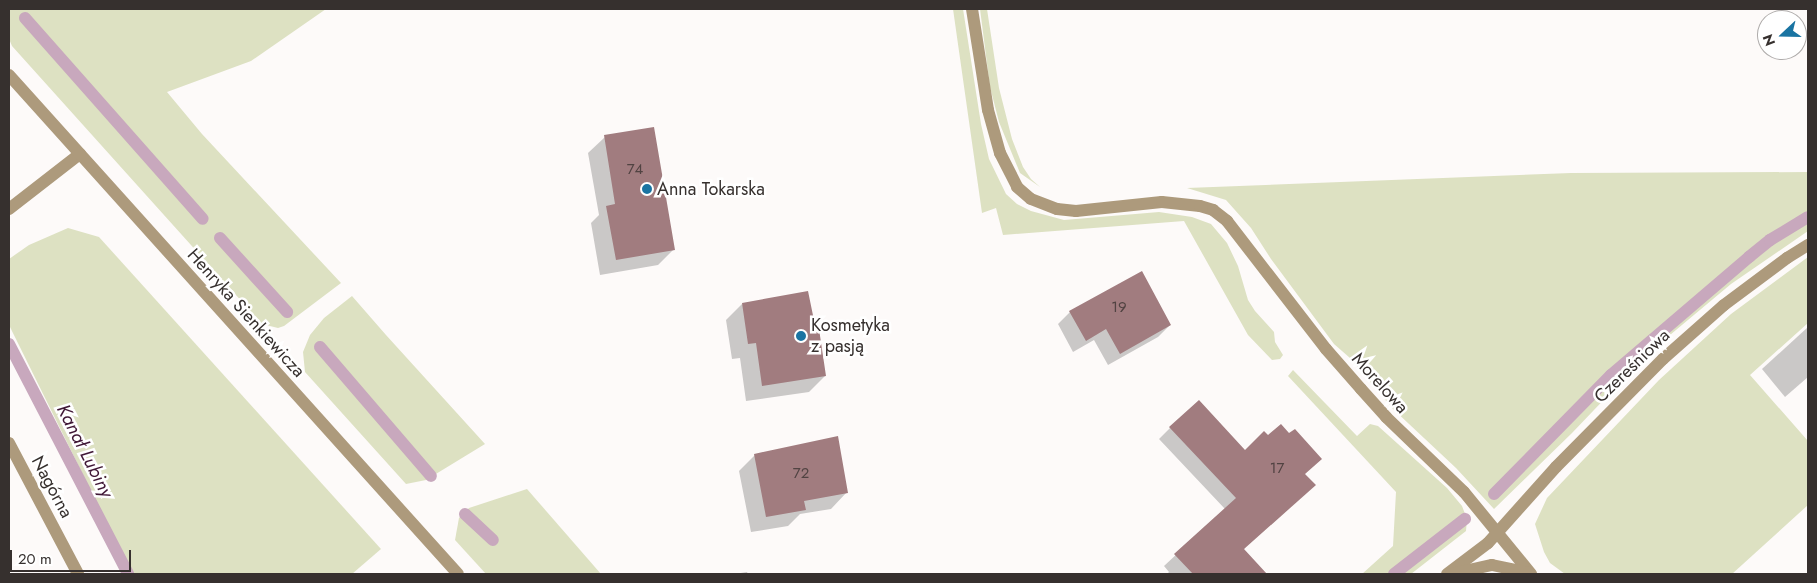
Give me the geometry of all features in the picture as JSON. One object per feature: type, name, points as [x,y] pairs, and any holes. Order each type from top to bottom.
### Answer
[{"type":"street","name":"Morelowa","points":[[972,9],[988,110],[1000,153],[1017,187],[1031,199],[1050,207],[1076,211],[1162,202],[1200,206],[1213,210],[1227,222],[1326,349],[1386,417],[1447,473],[1530,574]]},
{"type":"street","name":"Henryka Sienkiewicza","points":[[9,76],[458,574]]},
{"type":"street","points":[[9,209],[80,154]]},
{"type":"street","name":"Czereśniowa","points":[[1449,574],[1498,534],[1535,489],[1650,371],[1724,305],[1787,258],[1808,245]]},
{"type":"street","name":"Nagórna","points":[[9,443],[78,574]]},
{"type":"street","name":"Morelowa","points":[[1449,574],[1492,565],[1530,574]]},
{"type":"green space","points":[[9,9],[326,9],[251,61],[167,92],[202,134],[341,283],[284,326],[278,328],[262,324],[12,46],[9,39]]},
{"type":"green space","points":[[953,9],[963,9],[981,124],[989,159],[1006,194],[1017,204],[1031,211],[1064,220],[1159,212],[1192,217],[1211,224],[1227,243],[1238,266],[1248,300],[1255,311],[1274,332],[1275,342],[1283,355],[1280,359],[1272,360],[1248,335],[1184,221],[1003,235],[996,208],[982,213]]},
{"type":"green space","points":[[980,9],[987,9],[999,88],[1012,139],[1023,167],[1031,179],[1040,187],[1020,173],[999,122],[990,87]]},
{"type":"green space","points":[[1808,172],[1808,231],[1731,284],[1670,335],[1494,509],[1456,468],[1393,409],[1350,358],[1334,344],[1271,259],[1251,228],[1226,200],[1187,188],[1571,173]]},
{"type":"green space","points":[[68,228],[99,237],[381,549],[352,574],[132,574],[9,325],[9,259],[29,245]]},
{"type":"green space","points":[[1808,257],[1808,323],[1750,375],[1808,441],[1808,505],[1732,574],[1565,574],[1550,563],[1544,552],[1535,524],[1547,498],[1659,380],[1731,314]]},
{"type":"green space","points":[[352,296],[485,444],[426,480],[406,484],[305,372],[303,352],[310,335],[324,318]]},
{"type":"green space","points":[[1293,370],[1357,436],[1370,424],[1378,426],[1447,488],[1462,506],[1467,519],[1466,531],[1411,574],[1362,574],[1393,546],[1396,492],[1288,376]]},
{"type":"green space","points":[[527,489],[601,574],[486,574],[455,540],[459,518],[469,508]]},
{"type":"building","points":[[654,127],[675,250],[616,260],[606,206],[615,204],[604,135]]},
{"type":"building","points":[[1142,271],[1171,325],[1120,354],[1106,329],[1086,341],[1069,311]]},
{"type":"building","points":[[808,291],[816,330],[819,329],[826,376],[762,386],[756,343],[748,344],[742,303]]},
{"type":"building","points":[[1199,400],[1245,450],[1264,431],[1268,435],[1281,424],[1289,433],[1295,429],[1322,459],[1305,474],[1316,485],[1244,549],[1267,574],[1193,574],[1174,554],[1236,498],[1169,427]]},
{"type":"building","points":[[838,436],[848,493],[804,501],[806,510],[766,517],[754,454]]},
{"type":"waterway","points":[[25,18],[203,219]]},
{"type":"waterway","points":[[1494,494],[1611,375],[1770,240],[1808,217]]},
{"type":"waterway","points":[[220,238],[287,312]]},
{"type":"waterway","name":"Kanał Lubiny","points":[[9,344],[128,574]]},
{"type":"waterway","points":[[320,347],[431,476]]},
{"type":"waterway","points":[[465,514],[493,540]]},
{"type":"waterway","points":[[1394,574],[1465,519]]},
{"type":"place","name":"Anna Tokarska","points":[[647,189]]},
{"type":"place","name":"Kosmetyka z pasją","points":[[801,336]]}]
